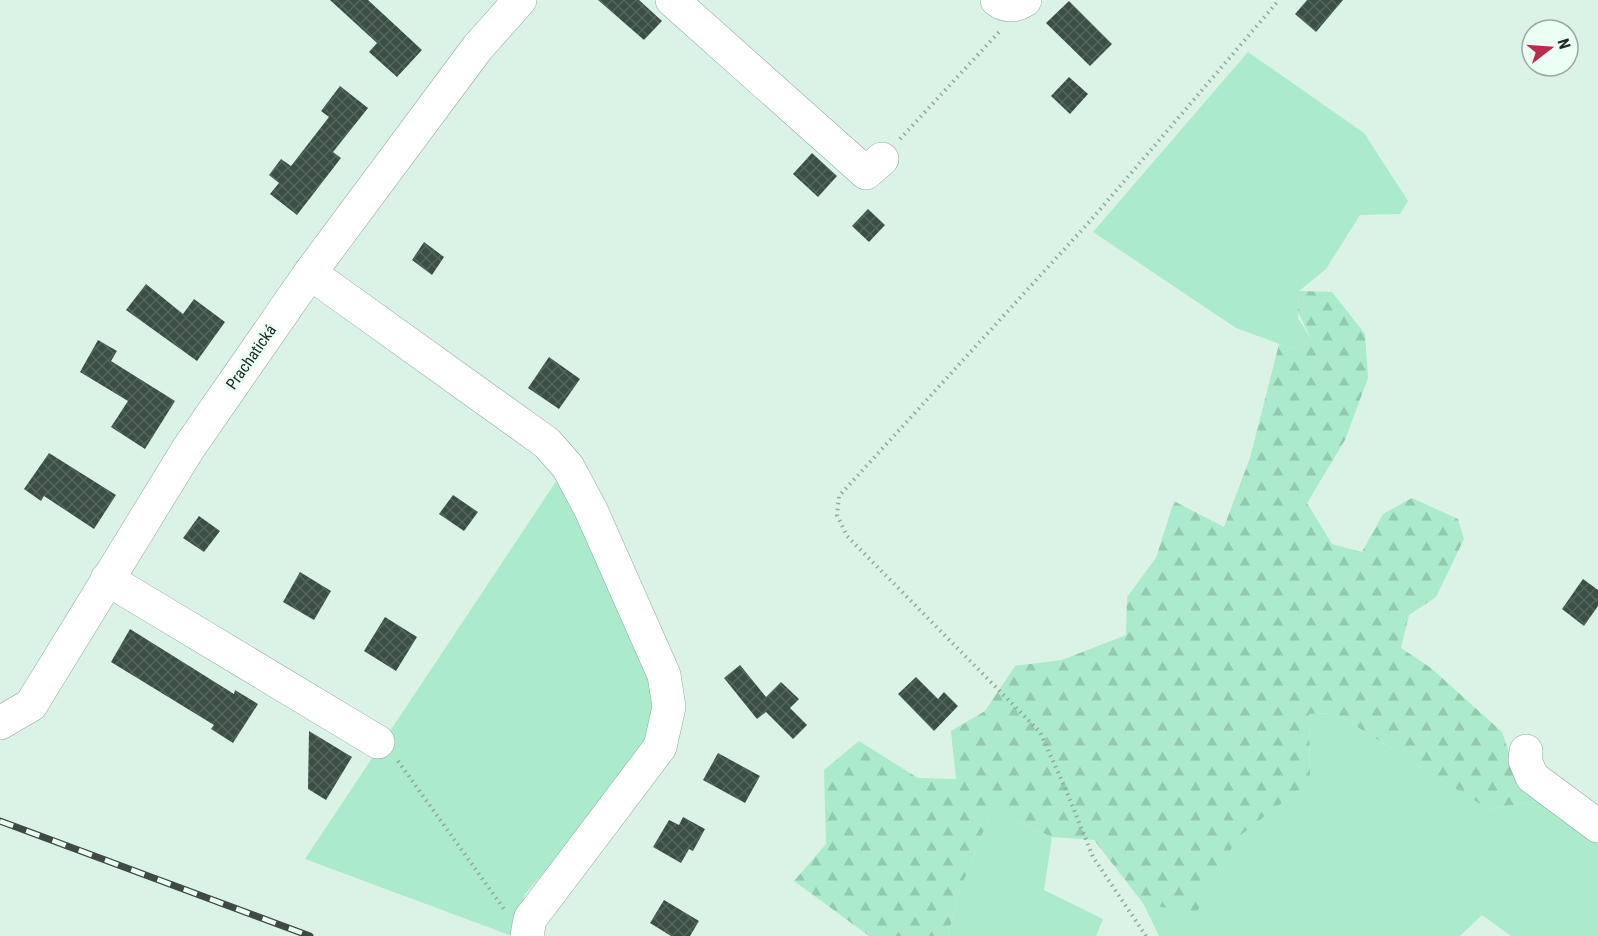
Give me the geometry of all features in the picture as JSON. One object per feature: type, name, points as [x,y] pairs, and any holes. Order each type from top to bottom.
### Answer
[{"type":"street","name":"Prachatická","points":[[0,723],[31,705],[188,449],[310,273],[478,47],[520,0]]},
{"type":"street","points":[[672,0],[866,173],[882,159]]},
{"type":"street","points":[[310,273],[546,443],[568,467],[591,510],[664,675],[669,707],[660,747],[530,919],[519,927]]},
{"type":"street","points":[[107,579],[378,742]]},
{"type":"street","points":[[1526,751],[1524,760],[1532,777],[1598,826]]},
{"type":"path","points":[[1146,936],[1093,857],[1040,732],[847,536],[837,515],[838,496],[1091,220],[1279,0]]},
{"type":"path","points":[[882,159],[997,36],[1014,2]]},
{"type":"path","points":[[378,742],[390,750],[519,927]]},
{"type":"green space","points":[[1248,52],[1364,133],[1408,201],[1400,214],[1360,215],[1326,269],[1299,291],[1298,318],[1311,339],[1293,349],[1236,328],[1093,232]]},
{"type":"green space","points":[[1299,291],[1332,292],[1365,334],[1368,378],[1345,440],[1307,503],[1332,544],[1362,552],[1383,514],[1412,498],[1458,519],[1464,539],[1436,597],[1409,615],[1401,648],[1431,668],[1502,732],[1518,778],[1543,800],[1488,809],[1335,713],[1309,714],[1310,781],[1237,838],[1196,914],[1143,903],[1094,840],[1052,837],[992,810],[958,895],[948,936],[869,936],[794,881],[826,844],[824,770],[859,741],[918,778],[956,779],[951,731],[985,711],[1015,666],[1062,660],[1126,635],[1127,597],[1156,558],[1174,501],[1224,527],[1250,458],[1279,344],[1293,349],[1311,339],[1298,312]]},
{"type":"green space","points":[[563,471],[657,681],[649,751],[525,894],[512,936],[305,859]]},
{"type":"green space","points":[[1335,713],[1488,809],[1543,800],[1598,841],[1598,936],[1511,936],[1482,915],[1460,936],[1159,936],[1143,903],[1196,913],[1237,838],[1310,781],[1309,714]]},
{"type":"green space","points":[[992,810],[1052,837],[1044,890],[1103,919],[1096,936],[948,936],[958,895]]},
{"type":"building","points":[[330,0],[368,0],[422,50],[397,77],[369,52],[377,43]]},
{"type":"building","points":[[598,0],[639,0],[662,21],[644,40]]},
{"type":"building","points":[[1307,0],[1343,0],[1316,32],[1295,14]]},
{"type":"building","points":[[1069,1],[1112,44],[1090,66],[1046,23]]},
{"type":"building","points":[[1069,77],[1088,94],[1070,114],[1051,96]]},
{"type":"building","points":[[340,86],[368,108],[333,152],[341,158],[297,215],[270,194],[279,183],[269,175],[281,159],[291,166],[329,117],[321,111]]},
{"type":"building","points":[[812,153],[837,176],[818,197],[793,174]]},
{"type":"building","points":[[868,209],[885,225],[869,242],[852,226]]},
{"type":"building","points":[[424,242],[444,257],[432,275],[412,260]]},
{"type":"building","points":[[146,284],[183,314],[194,299],[225,322],[197,361],[126,310]]},
{"type":"building","points":[[98,340],[117,351],[111,361],[175,401],[145,449],[111,427],[128,401],[80,372]]},
{"type":"building","points":[[549,357],[580,379],[559,409],[528,388]]},
{"type":"building","points":[[49,453],[116,495],[94,529],[44,496],[41,501],[24,489]]},
{"type":"building","points":[[453,495],[478,512],[464,531],[439,514]]},
{"type":"building","points":[[199,516],[220,531],[204,552],[183,538]]},
{"type":"building","points":[[300,572],[331,591],[314,620],[283,602]]},
{"type":"building","points":[[1583,579],[1598,590],[1598,606],[1584,626],[1562,609]]},
{"type":"building","points":[[385,617],[417,637],[396,671],[364,651]]},
{"type":"building","points":[[130,629],[234,694],[235,690],[258,704],[233,743],[211,729],[214,725],[111,662]]},
{"type":"building","points":[[740,665],[766,697],[781,682],[799,699],[790,708],[807,725],[793,739],[766,712],[757,719],[724,678]]},
{"type":"building","points":[[916,677],[938,699],[944,692],[958,706],[934,731],[898,694]]},
{"type":"building","points":[[309,731],[352,757],[326,800],[308,789]]},
{"type":"building","points":[[718,753],[760,776],[745,803],[703,780]]},
{"type":"building","points":[[683,817],[705,829],[693,851],[689,849],[681,863],[653,847],[669,820],[679,825]]},
{"type":"building","points":[[664,900],[699,921],[690,936],[671,936],[650,923]]},
{"type":"railway","points":[[0,821],[310,936]]}]
